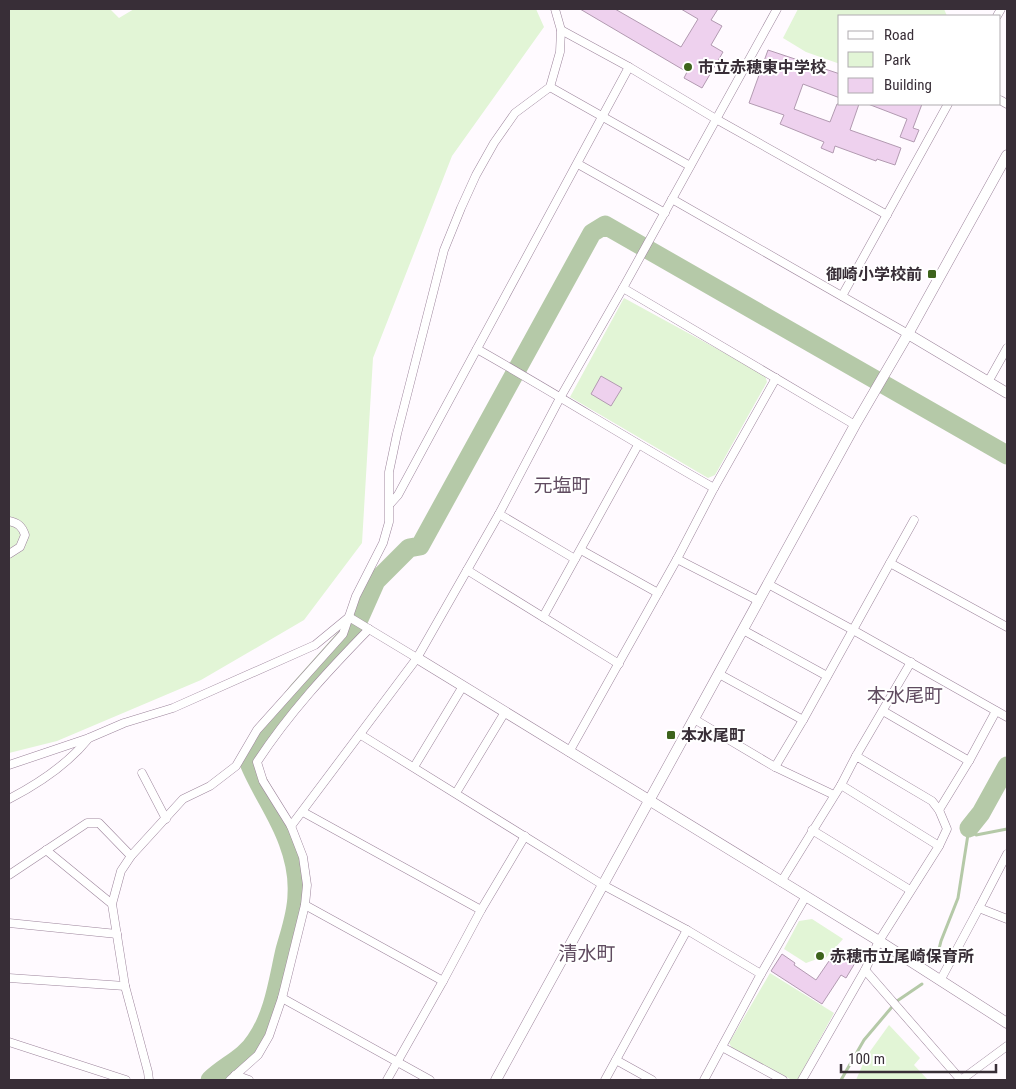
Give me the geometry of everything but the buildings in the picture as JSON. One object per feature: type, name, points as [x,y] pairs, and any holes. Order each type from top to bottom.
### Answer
[{"type":"street","points":[[149,1080],[125,986],[112,904],[121,871],[131,856],[183,799],[210,786],[236,766],[257,730],[343,634],[362,582],[383,543],[389,522],[389,472],[444,250],[464,200],[494,142],[515,113],[550,88],[560,52],[561,30],[555,9]]},
{"type":"street","points":[[291,826],[417,658],[499,514],[560,398],[777,9]]},
{"type":"street","points":[[561,30],[887,215]]},
{"type":"street","points":[[390,504],[398,494],[629,67]]},
{"type":"street","points":[[550,88],[690,166]]},
{"type":"street","points":[[842,296],[947,105]]},
{"type":"street","points":[[496,1080],[855,425],[908,334],[1007,155]]},
{"type":"street","points":[[578,164],[665,212]]},
{"type":"street","points":[[672,199],[1007,393]]},
{"type":"street","points":[[623,288],[855,425]]},
{"type":"street","points":[[988,382],[1007,348]]},
{"type":"street","points":[[477,349],[714,488]]},
{"type":"street","points":[[569,752],[678,559],[714,488],[776,378]]},
{"type":"street","points":[[543,617],[638,445]]},
{"type":"street","points":[[499,514],[575,559]]},
{"type":"street","points":[[775,767],[914,520]]},
{"type":"street","points":[[9,521],[16,522],[22,527],[25,535],[20,547],[9,554]]},
{"type":"street","points":[[581,550],[658,593]]},
{"type":"street","points":[[678,559],[759,601]]},
{"type":"street","points":[[890,563],[1007,627]]},
{"type":"street","points":[[467,570],[619,664]]},
{"type":"street","points":[[768,584],[1007,718]]},
{"type":"street","points":[[349,617],[879,941],[1007,1023]]},
{"type":"street","points":[[9,765],[89,738],[124,723],[172,708],[315,645],[349,617]]},
{"type":"street","points":[[233,1078],[258,1055],[269,1036],[282,998],[305,905],[307,885],[303,857],[291,826],[263,780],[257,762],[273,738],[315,685],[369,629]]},
{"type":"street","points":[[743,630],[827,676]]},
{"type":"street","points":[[781,882],[841,784],[910,662]]},
{"type":"street","points":[[719,674],[803,720]]},
{"type":"street","points":[[414,767],[463,686]]},
{"type":"street","points":[[883,711],[969,761]]},
{"type":"street","points":[[939,810],[969,761],[996,711]]},
{"type":"street","points":[[456,793],[505,712]]},
{"type":"street","points":[[694,719],[775,767],[834,794]]},
{"type":"street","points":[[361,735],[603,885],[687,930],[761,974]]},
{"type":"street","points":[[9,799],[32,787],[77,753],[89,738]]},
{"type":"street","points":[[802,1080],[865,970],[879,941],[939,846],[947,829],[939,810],[932,801],[856,756]]},
{"type":"street","points":[[142,773],[166,819]]},
{"type":"street","points":[[841,784],[939,846]]},
{"type":"street","points":[[303,812],[481,910]]},
{"type":"street","points":[[9,875],[87,823],[99,822],[131,856]]},
{"type":"street","points":[[812,830],[910,890]]},
{"type":"street","points":[[387,1080],[481,910],[525,836]]},
{"type":"street","points":[[46,850],[112,904]]},
{"type":"street","points":[[940,979],[1005,864],[1007,854]]},
{"type":"street","points":[[704,1080],[761,974],[806,896]]},
{"type":"street","points":[[305,905],[443,981]]},
{"type":"street","points":[[979,908],[1007,919]]},
{"type":"street","points":[[9,923],[117,934]]},
{"type":"street","points":[[605,1080],[687,930]]},
{"type":"street","points":[[865,970],[961,1080],[1007,1046]]},
{"type":"street","points":[[9,978],[125,986]]},
{"type":"street","points":[[282,998],[430,1080]]},
{"type":"street","points":[[9,1042],[126,1080]]},
{"type":"street","points":[[722,1047],[783,1080]]},
{"type":"street","points":[[616,1060],[652,1080]]},
{"type":"street","points":[[233,1078],[249,1080]]},
{"type":"green space","points":[[9,9],[110,9],[119,18],[134,9],[536,9],[544,27],[452,156],[373,358],[362,543],[304,620],[201,680],[57,741],[9,753]]},
{"type":"green space","points":[[798,9],[944,9],[947,15],[838,15],[838,63],[806,52],[783,38]]},
{"type":"green space","points":[[624,298],[765,375],[767,382],[715,475],[708,478],[570,397]]},
{"type":"green space","points":[[812,919],[843,939],[823,961],[817,959],[806,963],[784,949],[799,921]]},
{"type":"green space","points":[[770,973],[834,1013],[798,1079],[792,1080],[732,1048],[729,1043]]},
{"type":"green space","points":[[889,1025],[920,1058],[914,1065],[928,1080],[856,1080],[866,1057]]},
{"type":"waterway","points":[[210,1080],[246,1052],[262,1030],[275,996],[296,908],[297,881],[292,854],[279,822],[249,763],[253,753],[270,727],[298,691],[356,626],[376,581],[409,548],[420,546],[592,233],[605,225],[1007,455]]},
{"type":"waterway","points":[[969,828],[981,813],[1007,766]]},
{"type":"waterway","points":[[936,961],[941,941],[958,898],[969,828]]},
{"type":"waterway","points":[[970,829],[976,835],[1007,829]]},
{"type":"waterway","points":[[841,1080],[864,1040],[897,1001],[922,984]]},
{"type":"place","name":"市立赤穂東中学校","points":[[688,67]]},
{"type":"place","name":"御崎小学校前","points":[[932,274]]},
{"type":"place","name":"本水尾町","points":[[671,735]]},
{"type":"place","name":"赤穂市立尾崎保育所","points":[[820,956]]},
{"type":"district","name":"元塩町","points":[[562,485]]},
{"type":"district","name":"本水尾町","points":[[905,695]]},
{"type":"district","name":"清水町","points":[[587,953]]}]
